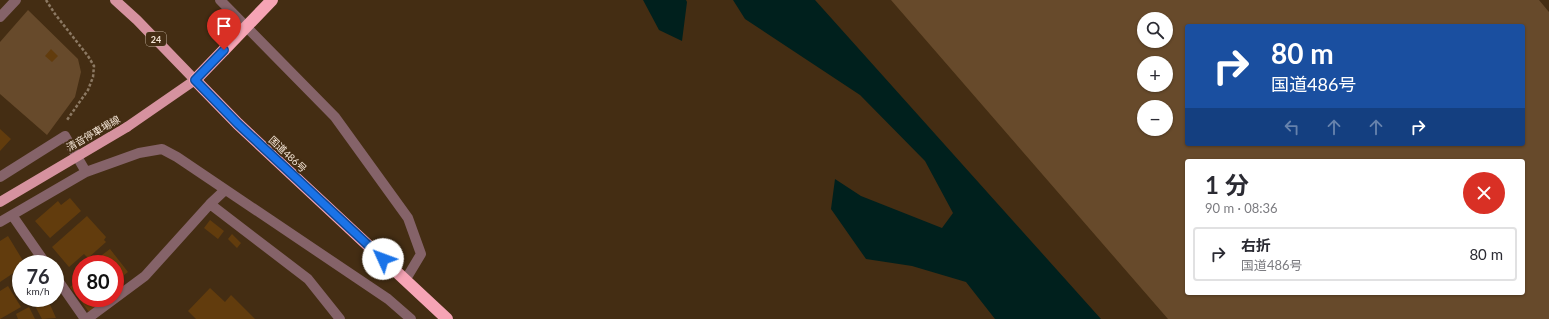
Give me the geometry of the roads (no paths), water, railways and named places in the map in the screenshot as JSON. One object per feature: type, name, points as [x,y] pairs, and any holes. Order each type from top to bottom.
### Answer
[{"type":"highway","points":[[195,80],[272,0]]},
{"type":"highway","name":"国道486号","points":[[195,80],[238,124],[406,279],[447,319]]},
{"type":"main road","name":"24","points":[[115,0],[137,20],[195,80]]},
{"type":"main road","name":"清音停車場線","points":[[0,202],[128,127],[195,80]]},
{"type":"street","points":[[0,17],[16,0]]},
{"type":"street","points":[[220,0],[335,117],[408,218],[421,254],[406,279]]},
{"type":"street","points":[[0,177],[65,136],[86,172]]},
{"type":"street","points":[[0,222],[86,172],[139,153],[162,149],[177,157],[388,298],[411,319]]},
{"type":"street","points":[[64,288],[86,319],[145,276],[210,204],[225,190]]},
{"type":"street","points":[[210,204],[308,279],[340,319]]},
{"type":"street","points":[[12,215],[40,255]]},
{"type":"water","points":[[643,0],[686,0],[682,41],[659,30]]},
{"type":"water","points":[[733,0],[815,0],[1101,319],[995,319],[966,282],[912,266],[866,259],[831,209],[835,179],[861,196],[942,228],[953,213],[925,161],[860,95],[745,19]]}]
